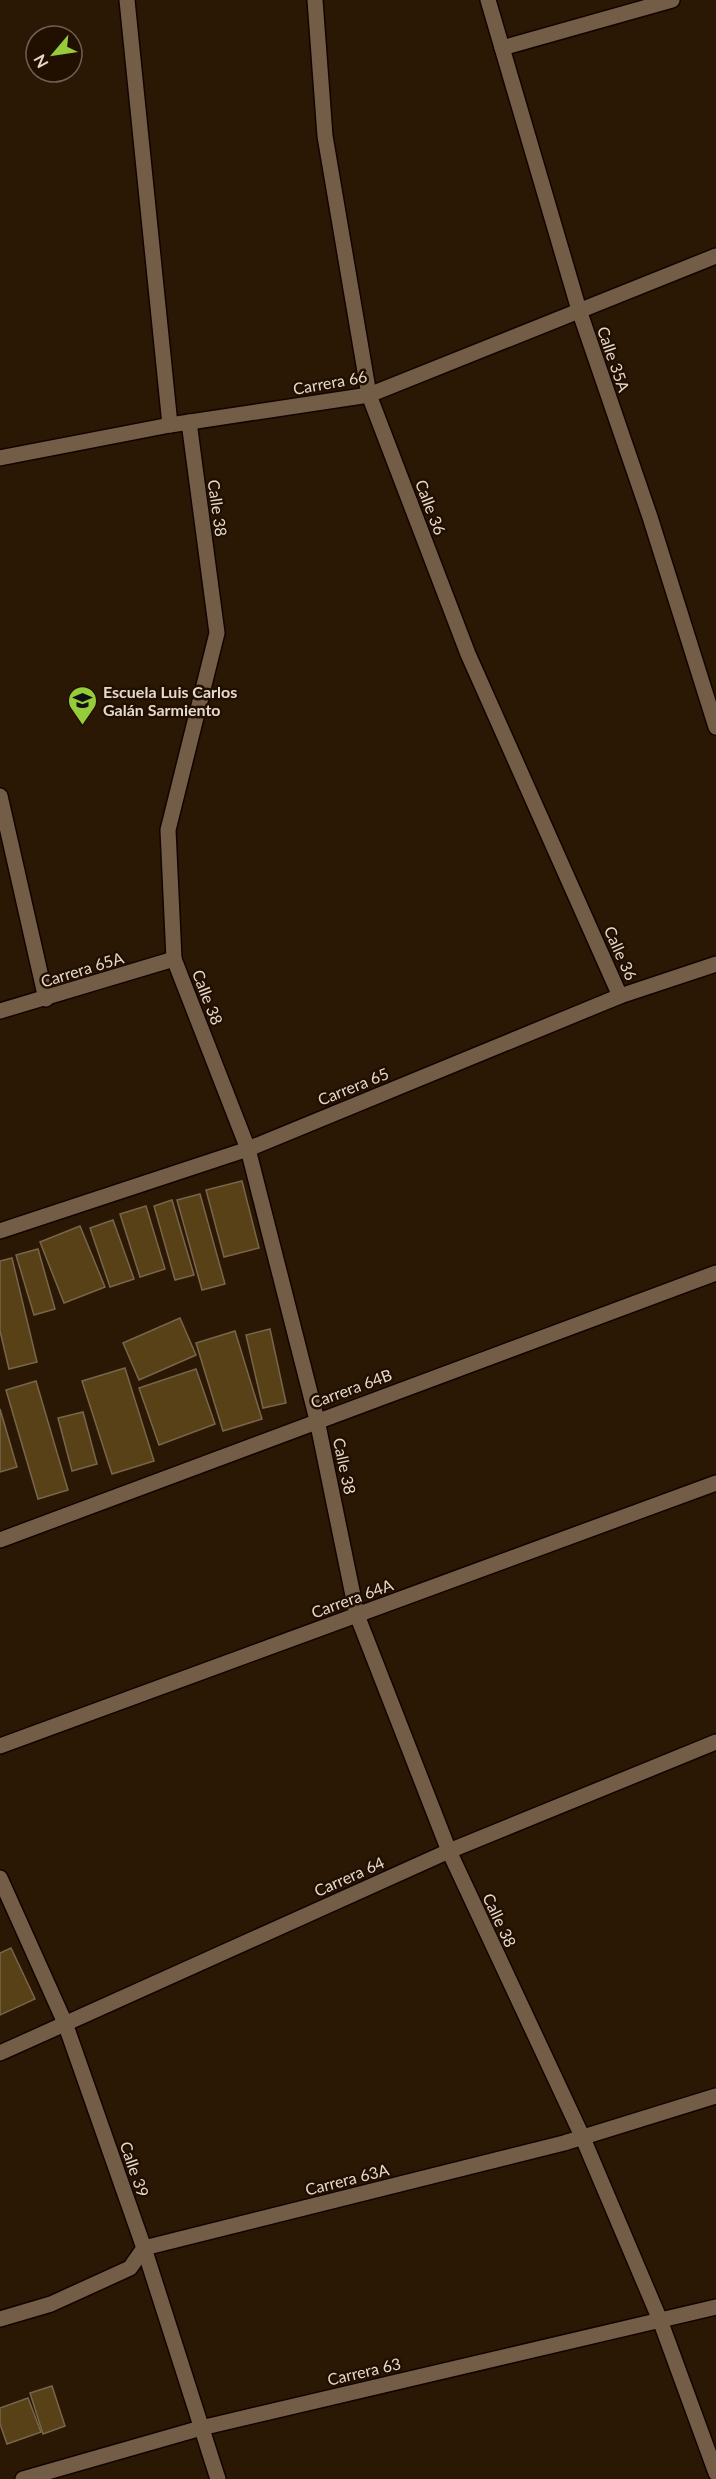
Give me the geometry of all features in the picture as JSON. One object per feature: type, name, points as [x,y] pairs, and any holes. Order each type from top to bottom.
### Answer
[{"type":"street","points":[[127,0],[170,425]]},
{"type":"street","name":"Calle 36","points":[[315,0],[325,136],[369,395],[468,654],[620,996]]},
{"type":"street","name":"Calle 35A","points":[[488,0],[579,310],[650,517],[716,726]]},
{"type":"street","points":[[502,48],[672,0]]},
{"type":"street","name":"Carrera 66","points":[[0,458],[170,425],[369,395],[716,256]]},
{"type":"street","name":"Calle 38","points":[[189,423],[217,633],[168,830],[174,959],[248,1149],[317,1420],[357,1615],[449,1851],[582,2136],[660,2320],[716,2473]]},
{"type":"street","points":[[0,796],[46,999]]},
{"type":"street","name":"Carrera 65A","points":[[0,1011],[174,959]]},
{"type":"street","name":"Carrera 65","points":[[0,1232],[248,1149],[620,996],[716,964]]},
{"type":"street","name":"Carrera 64B","points":[[0,1540],[716,1273]]},
{"type":"street","name":"Carrera 64A","points":[[0,1746],[716,1483]]},
{"type":"street","name":"Carrera 64","points":[[0,2053],[449,1851],[716,1742]]},
{"type":"street","name":"Calle 39","points":[[0,1878],[65,2023],[144,2248],[218,2479]]},
{"type":"street","name":"Carrera 63A","points":[[144,2248],[564,2143],[716,2096]]},
{"type":"street","points":[[0,2319],[51,2304],[130,2268],[144,2248]]},
{"type":"street","name":"Carrera 63","points":[[23,2479],[201,2428],[716,2307]]},
{"type":"building","points":[[242,1181],[259,1248],[224,1257],[206,1190]]},
{"type":"building","points":[[200,1194],[225,1284],[202,1290],[177,1200]]},
{"type":"building","points":[[172,1200],[194,1275],[175,1280],[154,1206]]},
{"type":"building","points":[[146,1206],[165,1269],[140,1277],[120,1214]]},
{"type":"building","points":[[113,1220],[134,1279],[110,1287],[90,1228]]},
{"type":"building","points":[[80,1226],[105,1287],[64,1303],[40,1242]]},
{"type":"building","points":[[38,1249],[55,1309],[34,1315],[16,1255]]},
{"type":"building","points":[[12,1258],[37,1362],[9,1369],[0,1331],[0,1261]]},
{"type":"building","points":[[180,1318],[196,1355],[139,1380],[123,1343]]},
{"type":"building","points":[[270,1329],[286,1403],[263,1408],[246,1335]]},
{"type":"building","points":[[235,1331],[262,1419],[223,1431],[196,1343]]},
{"type":"building","points":[[125,1368],[154,1461],[112,1474],[82,1381]]},
{"type":"building","points":[[196,1369],[215,1424],[159,1445],[139,1388]]},
{"type":"building","points":[[36,1381],[68,1490],[38,1499],[6,1390]]},
{"type":"building","points":[[0,1409],[17,1467],[0,1472]]},
{"type":"building","points":[[83,1412],[97,1464],[72,1471],[58,1418]]},
{"type":"building","points":[[11,1948],[35,1999],[0,2015],[0,1953]]},
{"type":"building","points":[[52,2386],[65,2426],[43,2434],[30,2393]]},
{"type":"building","points":[[28,2398],[41,2432],[7,2444],[0,2424],[0,2408]]},
{"type":"place","name":"Escuela Luis Carlos Galán Sarmiento","points":[[82,726]]}]
